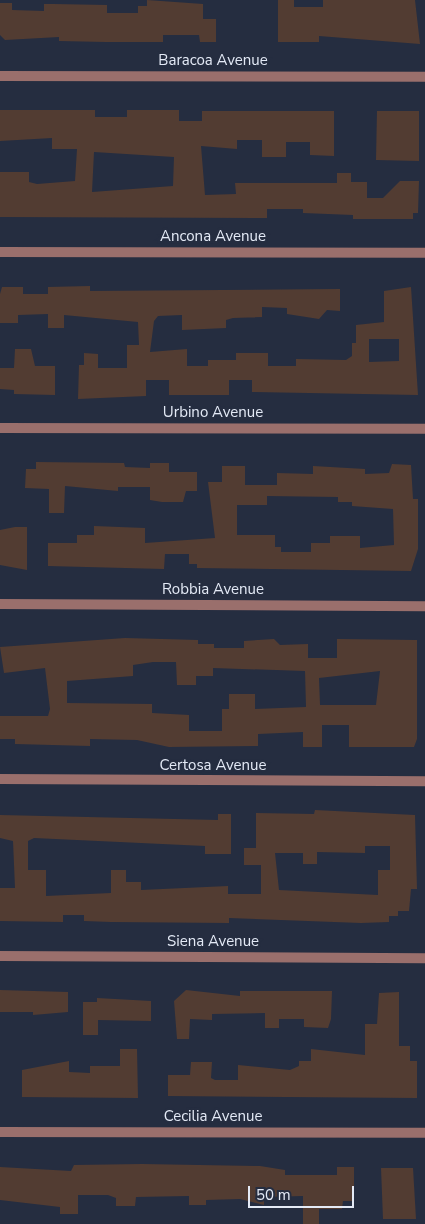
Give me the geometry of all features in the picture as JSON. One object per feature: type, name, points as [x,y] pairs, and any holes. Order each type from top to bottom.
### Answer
[{"type":"street","name":"Baracoa Avenue","points":[[0,76],[425,77]]},
{"type":"street","name":"Ancona Avenue","points":[[0,252],[425,253]]},
{"type":"street","name":"Urbino Avenue","points":[[0,428],[425,429]]},
{"type":"street","name":"Robbia Avenue","points":[[0,604],[425,606]]},
{"type":"street","name":"Certosa Avenue","points":[[0,779],[425,781]]},
{"type":"street","name":"Siena Avenue","points":[[0,956],[425,958]]},
{"type":"street","name":"Cecilia Avenue","points":[[0,1132],[425,1133]]},
{"type":"building","points":[[147,0],[203,4],[203,19],[216,19],[216,42],[200,42],[199,35],[163,35],[163,42],[106,42],[59,41],[59,37],[5,40],[0,35],[0,3],[12,3],[12,10],[44,11],[44,4],[107,5],[107,13],[138,13],[138,6],[147,6]]},
{"type":"building","points":[[278,0],[294,0],[294,7],[323,7],[323,0],[415,0],[420,44],[319,36],[319,42],[278,42]]},
{"type":"building","points":[[0,110],[95,110],[95,117],[127,117],[127,110],[179,110],[179,121],[202,121],[202,111],[334,111],[334,156],[310,155],[310,142],[286,142],[286,157],[262,157],[262,140],[237,140],[237,149],[201,146],[205,195],[236,194],[235,183],[337,183],[337,173],[351,173],[351,182],[367,182],[367,198],[383,198],[400,181],[419,181],[418,213],[413,213],[413,219],[353,219],[353,215],[303,213],[303,209],[267,209],[267,218],[0,217],[0,172],[29,172],[29,182],[37,184],[75,181],[77,149],[52,149],[52,138],[0,141]],"holes":[[[94,152],[174,157],[173,186],[92,192]]]},
{"type":"building","points":[[377,111],[419,111],[419,161],[376,160]]},
{"type":"building","points":[[90,286],[90,291],[340,289],[340,311],[327,310],[319,319],[287,314],[287,308],[262,307],[262,317],[226,320],[226,328],[182,330],[182,315],[158,316],[154,321],[150,352],[187,349],[187,366],[208,366],[208,360],[236,360],[236,353],[268,353],[268,366],[296,366],[296,359],[346,360],[352,356],[352,343],[356,343],[356,325],[384,322],[384,291],[411,287],[418,395],[252,392],[252,380],[229,380],[229,395],[169,395],[169,380],[146,380],[146,396],[78,399],[79,365],[84,365],[84,353],[98,354],[98,368],[127,368],[127,345],[139,345],[138,322],[64,315],[64,328],[48,328],[48,314],[18,315],[18,323],[0,323],[0,294],[2,287],[23,287],[23,294],[48,294],[48,287]],"holes":[[[369,339],[399,339],[399,361],[369,362]]]},
{"type":"building","points":[[15,349],[31,349],[35,366],[55,366],[55,395],[14,394],[14,390],[0,389],[0,368],[14,368]]},
{"type":"building","points":[[36,462],[124,463],[125,467],[150,468],[150,463],[169,463],[169,472],[197,472],[197,491],[186,491],[183,502],[162,502],[150,500],[150,487],[118,487],[118,491],[65,486],[64,513],[49,513],[49,489],[25,488],[26,469],[36,469]]},
{"type":"building","points":[[392,464],[411,465],[413,499],[418,499],[418,549],[411,571],[197,568],[197,564],[189,564],[189,554],[165,554],[164,569],[48,566],[48,543],[77,543],[77,535],[94,535],[94,526],[145,528],[145,543],[215,538],[208,482],[222,482],[222,466],[245,466],[245,485],[277,485],[277,473],[313,474],[313,466],[365,469],[365,474],[389,473]],"holes":[[[267,496],[338,497],[338,502],[352,502],[352,506],[393,509],[394,545],[360,548],[360,536],[330,536],[330,543],[311,543],[311,552],[281,552],[281,547],[275,547],[275,535],[237,535],[237,505],[267,505]]]},
{"type":"building","points":[[27,527],[27,570],[0,565],[0,530]]},
{"type":"building","points":[[125,638],[198,640],[198,644],[214,644],[214,648],[244,648],[244,641],[274,639],[280,645],[308,644],[308,658],[337,658],[337,639],[417,640],[417,739],[414,747],[349,747],[349,725],[322,725],[322,747],[303,747],[303,732],[258,734],[258,746],[169,747],[137,740],[90,739],[90,746],[15,744],[15,739],[0,739],[0,716],[48,716],[50,709],[45,668],[4,673],[0,647]],"holes":[[[153,662],[176,662],[177,685],[196,685],[196,676],[213,676],[213,668],[305,671],[306,707],[255,709],[255,694],[229,694],[229,709],[222,709],[222,731],[189,731],[189,715],[152,713],[152,704],[67,703],[67,681],[133,676],[133,665]],[[380,671],[376,705],[320,705],[319,678]]]},
{"type":"building","points":[[315,810],[415,815],[417,889],[411,889],[409,911],[398,911],[398,916],[389,916],[389,922],[361,923],[229,918],[229,923],[111,922],[84,921],[84,915],[63,915],[63,922],[0,921],[0,888],[15,888],[13,841],[0,838],[0,815],[218,820],[218,814],[231,814],[231,854],[205,854],[205,846],[34,838],[28,841],[28,870],[46,870],[46,896],[111,893],[111,870],[126,870],[126,882],[141,882],[141,890],[228,886],[228,894],[261,894],[261,865],[244,865],[244,848],[256,848],[256,813],[314,814]],"holes":[[[365,846],[390,846],[390,870],[378,870],[378,895],[279,890],[275,853],[303,853],[303,864],[317,864],[317,852],[365,853]]]},
{"type":"building","points":[[0,990],[68,992],[68,1012],[33,1015],[33,1012],[0,1012]]},
{"type":"building","points":[[186,990],[240,996],[240,991],[332,991],[331,1019],[328,1028],[304,1027],[304,1019],[279,1019],[279,1028],[265,1028],[265,1013],[212,1014],[212,1020],[190,1019],[189,1039],[177,1039],[174,1001]]},
{"type":"building","points":[[399,992],[399,1046],[410,1046],[410,1061],[417,1061],[417,1098],[168,1096],[168,1075],[190,1075],[191,1062],[212,1062],[211,1078],[215,1080],[238,1080],[238,1065],[290,1070],[299,1066],[299,1061],[311,1061],[311,1049],[365,1055],[365,1024],[377,1024],[379,993]]},
{"type":"building","points":[[97,998],[151,1001],[151,1021],[98,1020],[98,1035],[83,1035],[83,1002],[97,1002]]},
{"type":"building","points":[[120,1049],[137,1049],[138,1098],[22,1097],[22,1070],[69,1061],[69,1072],[90,1073],[90,1066],[120,1066]]},
{"type":"building","points":[[74,1165],[260,1166],[285,1170],[285,1175],[337,1175],[337,1167],[354,1167],[354,1201],[343,1201],[342,1209],[319,1209],[319,1224],[303,1224],[303,1196],[264,1197],[264,1205],[240,1199],[206,1200],[206,1205],[189,1205],[189,1196],[136,1197],[135,1206],[116,1206],[116,1198],[108,1195],[78,1195],[78,1214],[60,1214],[60,1207],[0,1200],[0,1167],[71,1171]]},
{"type":"building","points":[[381,1168],[413,1168],[416,1219],[383,1219]]}]
